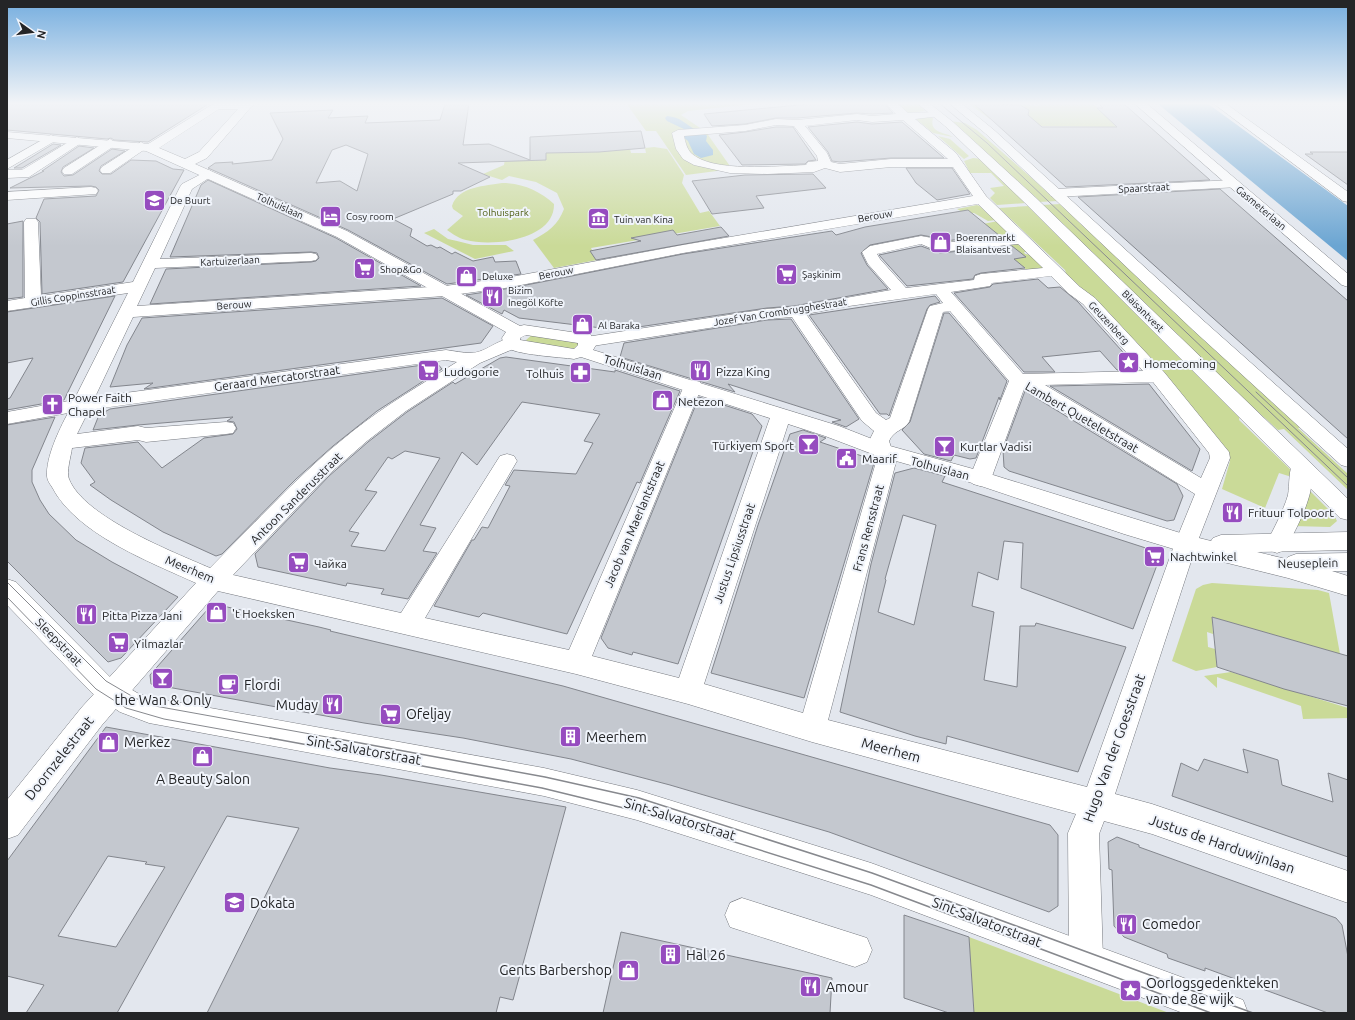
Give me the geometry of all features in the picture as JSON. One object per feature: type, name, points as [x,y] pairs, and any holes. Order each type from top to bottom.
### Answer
[{"type":"street","points":[[7,165],[31,151]]},
{"type":"street","points":[[7,187],[62,151]]},
{"type":"street","points":[[68,171],[99,151]]},
{"type":"street","points":[[106,170],[140,151]]},
{"type":"street","name":"Tolhuislaan","points":[[154,151],[342,234],[445,291],[515,337],[523,347],[574,354],[584,347],[693,386],[832,431],[851,441],[884,440],[980,479],[1186,543]]},
{"type":"street","points":[[185,164],[203,155],[207,151]]},
{"type":"street","points":[[684,151],[686,155],[698,162],[715,167],[764,170],[814,168],[812,165],[824,164],[840,168],[891,163],[957,163]]},
{"type":"street","points":[[819,151],[823,156],[824,164]]},
{"type":"street","name":"Geuzenberg","points":[[946,151],[952,156],[981,199],[1061,277],[1089,301],[1158,376],[1219,452]]},
{"type":"street","name":"Blaisantvest","points":[[978,151],[1030,200],[1348,512]]},
{"type":"street","points":[[1011,151],[1199,326],[1348,460]]},
{"type":"street","name":"Gasmeterlaan","points":[[1194,151],[1348,282]]},
{"type":"street","points":[[1283,151],[1348,198]]},
{"type":"street","points":[[7,174],[25,174]]},
{"type":"street","points":[[81,405],[187,187],[208,174]]},
{"type":"street","name":"Spaarstraat","points":[[1056,193],[1233,184]]},
{"type":"street","points":[[7,196],[90,191]]},
{"type":"street","name":"Berouw","points":[[127,312],[445,291],[552,274],[683,249],[981,199]]},
{"type":"street","points":[[31,222],[33,302]]},
{"type":"street","points":[[902,293],[873,261],[870,252],[875,249],[921,240],[927,241],[940,248],[1022,238]]},
{"type":"street","name":"Kartuizerlaan","points":[[150,264],[311,257]]},
{"type":"street","name":"Jozef Van Crombrugghestraat","points":[[584,347],[813,307],[902,293],[940,289],[1020,275],[1023,279],[1045,285],[1061,277]]},
{"type":"street","name":"Gillis Coppinsstraat","points":[[7,306],[140,286]]},
{"type":"street","name":"Lambert Queteletstraat","points":[[940,289],[1018,380],[1043,392],[1207,492]]},
{"type":"street","points":[[796,311],[884,440],[899,422],[936,309],[954,305]]},
{"type":"street","name":"Antoon Sanderusstraat","points":[[112,693],[213,580],[320,470],[360,436],[399,408],[474,359],[515,337]]},
{"type":"street","name":"Geraard Mercatorstraat","points":[[7,418],[81,405],[446,355],[474,359]]},
{"type":"street","points":[[980,479],[1018,380],[1158,376]]},
{"type":"street","name":"Jacob van Maerlantstraat","points":[[576,663],[693,386]]},
{"type":"street","name":"Meerhem","points":[[81,405],[63,443],[57,477],[66,494],[81,510],[126,541],[213,580],[576,663],[688,692],[812,729],[1096,805]]},
{"type":"street","name":"Justus Lipsiusstraat","points":[[688,692],[781,414]]},
{"type":"street","points":[[63,443],[138,433],[146,434],[226,428]]},
{"type":"street","name":"Frans Rensstraat","points":[[812,729],[886,462],[884,440]]},
{"type":"street","name":"Hugo Van der Goesstraat","points":[[1086,959],[1083,833],[1096,805],[1186,543],[1220,458],[1219,452]]},
{"type":"street","points":[[408,625],[507,461]]},
{"type":"street","name":"Neuseplein","points":[[1273,554],[1286,528],[1301,486],[1301,466]]},
{"type":"street","name":"Neuseplein","points":[[1273,554],[1348,541]]},
{"type":"street","name":"Neuseplein","points":[[1186,543],[1348,562]]},
{"type":"street","name":"Neuseplein","points":[[1273,554],[1307,573],[1348,586]]},
{"type":"street","name":"Sleepstraat","points":[[7,589],[93,677],[112,693]]},
{"type":"street","name":"Doornzelestraat","points":[[7,824],[112,693]]},
{"type":"street","name":"Sint-Salvatorstraat","points":[[112,693],[130,703],[168,714],[544,782],[637,805],[871,879],[1230,1013]]},
{"type":"street","name":"Justus de Harduwijnlaan","points":[[1096,805],[1152,819],[1347,890]]},
{"type":"street","points":[[742,916],[855,950]]},
{"type":"green space","points":[[630,151],[631,153],[646,153],[646,151],[668,151],[684,175],[682,183],[700,213],[709,211],[720,226],[591,248],[597,260],[554,268],[533,240],[552,228],[562,215],[564,209],[557,193],[536,182],[509,176],[502,180],[483,174],[504,165],[505,159],[546,160],[546,153]]},
{"type":"green space","points":[[669,151],[719,151],[732,169],[686,175]]},
{"type":"green space","points":[[955,151],[963,151],[969,156],[964,159]]},
{"type":"green space","points":[[982,151],[1001,151],[1058,201],[1038,202]]},
{"type":"green space","points":[[973,158],[982,159],[1026,203],[997,205],[990,198],[995,193],[990,188],[1004,186],[991,173],[970,173],[964,161]]},
{"type":"green space","name":"Tolhuispark","points":[[502,183],[524,186],[543,195],[554,204],[552,216],[544,226],[533,233],[520,238],[491,242],[466,240],[447,230],[463,216],[453,209],[452,206],[455,199],[460,194],[473,188]]},
{"type":"green space","points":[[1061,204],[1302,427],[1298,428],[1348,474],[1348,490],[1284,429],[1278,430],[1247,402],[1041,205]]},
{"type":"green space","points":[[977,205],[984,208],[996,220],[988,221],[974,213],[966,214],[957,209]]},
{"type":"green space","points":[[1029,206],[1240,415],[1239,420],[1293,472],[1295,478],[1279,473],[1265,508],[1222,489],[1230,461],[1228,453],[1067,276],[1065,270],[999,208]]},
{"type":"green space","points":[[998,221],[1014,238],[963,242],[954,239],[950,243],[935,239],[938,233]]},
{"type":"green space","points":[[434,229],[448,239],[473,245],[506,245],[514,251],[475,259],[424,233]]},
{"type":"green space","points":[[1017,241],[1028,252],[1024,252],[1025,254],[1031,255],[1045,268],[1029,272],[1014,259],[1023,257],[1008,242]]},
{"type":"green space","points":[[533,334],[560,337],[581,344],[575,349],[529,344],[526,340]]},
{"type":"green space","points":[[1308,489],[1334,515],[1337,521],[1330,527],[1293,526]]},
{"type":"green space","points":[[1212,583],[1318,590],[1329,593],[1340,654],[1212,617],[1213,634],[1207,632],[1208,647],[1215,649],[1217,667],[1196,671],[1172,661],[1196,589],[1203,585]]},
{"type":"green space","points":[[1231,672],[1348,708],[1348,718],[1303,719],[1301,706],[1217,677],[1217,688],[1204,676]]},
{"type":"green space","points":[[969,937],[1169,1013],[974,1013]]},
{"type":"water","points":[[692,151],[713,151],[713,155],[701,158],[694,154]]},
{"type":"water","points":[[1215,151],[1272,151],[1348,206],[1348,261]]},
{"type":"building","points":[[42,151],[52,151],[22,168],[14,168]]},
{"type":"building","points":[[72,151],[90,151],[63,167],[61,172],[64,176],[73,175],[110,151],[125,151],[101,166],[99,171],[102,174],[111,174],[131,160],[156,161],[173,169],[184,170],[123,282],[42,294],[40,222],[36,218],[44,199],[96,196],[99,190],[96,187],[91,186],[10,188],[44,171],[42,171]]},
{"type":"building","points":[[277,151],[332,151],[316,183],[340,181],[357,191],[368,154],[360,151],[506,151],[530,160],[530,151],[615,151],[546,153],[546,160],[458,163],[490,177],[461,191],[453,191],[453,194],[393,219],[412,229],[410,236],[427,246],[431,245],[437,248],[440,247],[452,254],[455,252],[473,261],[493,257],[495,262],[516,261],[521,274],[447,284],[348,230],[208,168],[215,163],[233,162],[232,164],[272,160]]},
{"type":"building","points":[[731,151],[809,151],[816,160],[808,161],[805,164],[742,165]]},
{"type":"building","points":[[827,151],[935,151],[944,158],[891,158],[840,162],[832,161]]},
{"type":"building","points":[[1026,151],[1177,151],[1210,180],[1066,187]]},
{"type":"building","points":[[1310,152],[1348,152],[1348,185],[1305,154],[1313,154]]},
{"type":"building","points":[[906,168],[952,168],[970,194],[937,200],[916,183]]},
{"type":"building","points":[[813,174],[826,188],[756,196],[764,208],[712,214],[692,181],[745,175]]},
{"type":"building","points":[[208,180],[336,238],[421,286],[150,304],[166,269],[311,262],[316,261],[319,258],[317,253],[311,252],[170,257],[201,185]]},
{"type":"building","points":[[1220,189],[1348,301],[1348,439],[1078,197]]},
{"type":"building","points":[[968,210],[1000,236],[942,241],[921,235],[870,245],[861,253],[867,265],[888,289],[794,306],[767,308],[618,330],[519,318],[504,310],[502,314],[466,295],[511,288],[683,254],[832,231],[836,235],[865,227]]},
{"type":"building","points":[[23,221],[23,297],[7,299],[7,224]]},
{"type":"building","points":[[721,227],[729,236],[596,260],[590,251],[641,241],[631,238],[673,230],[677,235]]},
{"type":"building","points":[[921,246],[940,253],[1012,246],[1026,257],[1014,259],[1025,268],[981,273],[975,275],[973,279],[907,286],[879,255]]},
{"type":"building","points":[[1038,279],[1048,288],[1060,287],[1078,302],[1139,370],[1117,370],[1100,351],[1042,357],[1055,372],[1024,372],[954,293],[990,287],[993,284]]},
{"type":"building","points":[[115,296],[64,400],[7,410],[7,399],[10,398],[33,358],[7,363],[7,312]]},
{"type":"building","points":[[935,296],[940,302],[930,305],[927,309],[889,416],[887,414],[880,414],[809,315]]},
{"type":"building","points":[[442,298],[493,326],[481,343],[144,389],[153,383],[110,387],[127,345],[142,318]]},
{"type":"building","points":[[944,313],[949,313],[1007,381],[1000,400],[999,397],[976,458],[970,459],[954,455],[951,461],[924,454],[902,430],[910,422]]},
{"type":"building","points":[[791,319],[859,419],[846,427],[832,422],[841,420],[728,384],[735,392],[620,357],[624,343],[767,320]]},
{"type":"building","points":[[506,357],[615,372],[615,370],[680,391],[640,483],[637,482],[567,634],[483,613],[479,617],[434,606],[472,540],[474,540],[482,527],[488,528],[510,486],[505,485],[514,470],[576,474],[593,443],[584,441],[600,414],[522,402],[477,465],[462,452],[420,525],[436,528],[423,551],[437,553],[408,599],[381,594],[384,589],[347,583],[346,586],[258,567],[255,554],[329,476],[368,442],[407,412],[453,382],[455,384],[500,358]],"holes":[[[405,451],[440,458],[385,551],[351,546],[359,533],[349,531],[377,492],[365,490],[388,457],[392,459]]]},
{"type":"building","points":[[437,363],[442,369],[377,411],[333,446],[296,479],[222,554],[216,556],[163,532],[111,500],[90,485],[95,482],[81,463],[85,448],[138,442],[162,468],[204,438],[233,434],[237,429],[234,422],[227,421],[233,417],[93,430],[99,415],[110,409]]},
{"type":"building","points":[[1149,384],[1200,449],[1192,471],[1050,386]]},
{"type":"building","points":[[1025,391],[1177,484],[1183,496],[1174,520],[1167,521],[1009,471],[1004,467],[1003,450]]},
{"type":"building","points":[[699,397],[752,414],[762,426],[678,664],[633,652],[632,655],[608,648],[601,638]]},
{"type":"building","points":[[55,417],[32,470],[32,482],[40,500],[49,514],[76,540],[112,562],[178,597],[121,658],[108,662],[7,561],[7,425]]},
{"type":"building","points":[[803,430],[826,438],[820,442],[871,459],[874,463],[804,698],[711,673],[758,525],[790,434]]},
{"type":"building","points":[[914,468],[945,476],[942,482],[1155,551],[1160,557],[1133,629],[1021,588],[1023,543],[1004,541],[998,580],[978,572],[972,606],[994,612],[984,680],[1017,687],[1020,626],[1035,626],[1036,623],[1126,647],[1078,772],[947,736],[946,744],[915,736],[840,712],[871,564],[895,473]],"holes":[[[903,515],[936,525],[914,625],[878,612],[885,579]]]},
{"type":"building","points":[[218,605],[319,627],[331,630],[330,631],[563,686],[1050,825],[1058,835],[1058,906],[1049,912],[829,832],[670,785],[571,759],[463,738],[364,723],[151,684],[150,675],[208,609]]},
{"type":"building","points":[[1212,617],[1348,656],[1348,706],[1284,689],[1217,667]]},
{"type":"building","points":[[106,727],[330,768],[381,775],[566,807],[513,1000],[500,997],[496,1013],[207,1013],[299,828],[227,816],[117,1013],[26,1013],[44,985],[7,976],[7,861]],"holes":[[[108,856],[147,862],[145,864],[165,867],[116,947],[58,936]]]},
{"type":"building","points":[[1243,749],[1278,760],[1282,785],[1333,802],[1328,773],[1348,780],[1348,857],[1172,796],[1181,763],[1198,771],[1204,759],[1248,773]]},
{"type":"building","points":[[1117,837],[1139,845],[1139,847],[1336,918],[1342,925],[1348,957],[1348,1013],[1328,1013],[1205,968],[1205,971],[1168,958],[1167,954],[1124,937],[1114,926],[1112,870],[1109,869],[1108,842]]},
{"type":"building","points":[[904,915],[969,937],[974,1013],[949,1013],[904,998]]},
{"type":"building","name":"Hal 26","points":[[621,932],[832,978],[830,1013],[603,1013]]},
{"type":"tram line","points":[[995,151],[1348,486]]},
{"type":"tram line","points":[[1256,392],[1348,478]]},
{"type":"tram line","points":[[7,582],[106,681],[135,698],[155,706],[338,739]]},
{"type":"tram line","points":[[7,597],[96,689],[126,708],[164,719],[275,739]]},
{"type":"tram line","points":[[270,738],[542,788],[636,811],[871,885],[1211,1013]]},
{"type":"tram line","points":[[333,738],[545,777],[639,798],[872,873],[1253,1013]]},
{"type":"place","name":"De Buurt","points":[[154,200]]},
{"type":"place","name":"Cosy room","points":[[331,216]]},
{"type":"place","name":"Tuin van Kina","points":[[598,219]]},
{"type":"place","name":"Boerenmarkt Blaisantvest","points":[[941,243]]},
{"type":"place","name":"Shop&Go","points":[[364,269]]},
{"type":"place","name":"Şaşkinim","points":[[787,274]]},
{"type":"place","name":"Deluxe","points":[[466,276]]},
{"type":"place","name":"Bizim Inegöl Köfte","points":[[492,296]]},
{"type":"place","name":"Al Baraka","points":[[582,325]]},
{"type":"place","name":"Homecoming","points":[[1129,363]]},
{"type":"place","name":"Ludogorie","points":[[429,371]]},
{"type":"place","name":"Pizza King","points":[[701,371]]},
{"type":"place","name":"Tolhuis","points":[[580,373]]},
{"type":"place","name":"Netezon","points":[[663,401]]},
{"type":"place","name":"Power Faith Chapel","points":[[53,404]]},
{"type":"place","name":"Türkiyem Sport","points":[[809,445]]},
{"type":"place","name":"Kurtlar Vadisi","points":[[945,446]]},
{"type":"place","name":"Maarif","points":[[847,458]]},
{"type":"place","name":"Frituur Tolpoort","points":[[1233,512]]},
{"type":"place","name":"Nachtwinkel","points":[[1155,556]]},
{"type":"place","name":"Чайка","points":[[299,563]]},
{"type":"place","name":"'t Hoeksken","points":[[217,613]]},
{"type":"place","name":"Pitta Pizza Jani","points":[[87,615]]},
{"type":"place","name":"Yilmazlar","points":[[118,643]]},
{"type":"place","name":"the Wan & Only","points":[[163,678]]},
{"type":"place","name":"Flordi","points":[[229,685]]},
{"type":"place","name":"Muday","points":[[333,705]]},
{"type":"place","name":"Ofeljay","points":[[390,714]]},
{"type":"place","name":"Meerhem","points":[[570,737]]},
{"type":"place","name":"Merkez","points":[[109,742]]},
{"type":"place","name":"A Beauty Salon","points":[[203,757]]},
{"type":"place","name":"Dokata","points":[[234,903]]},
{"type":"place","name":"Comedor","points":[[1127,924]]},
{"type":"place","name":"Hal 26","points":[[671,955]]},
{"type":"place","name":"Gents Barbershop","points":[[628,970]]},
{"type":"place","name":"Amour","points":[[811,987]]},
{"type":"place","name":"Oorlogsgedenkteken van de 8e wijk","points":[[1131,991]]}]
